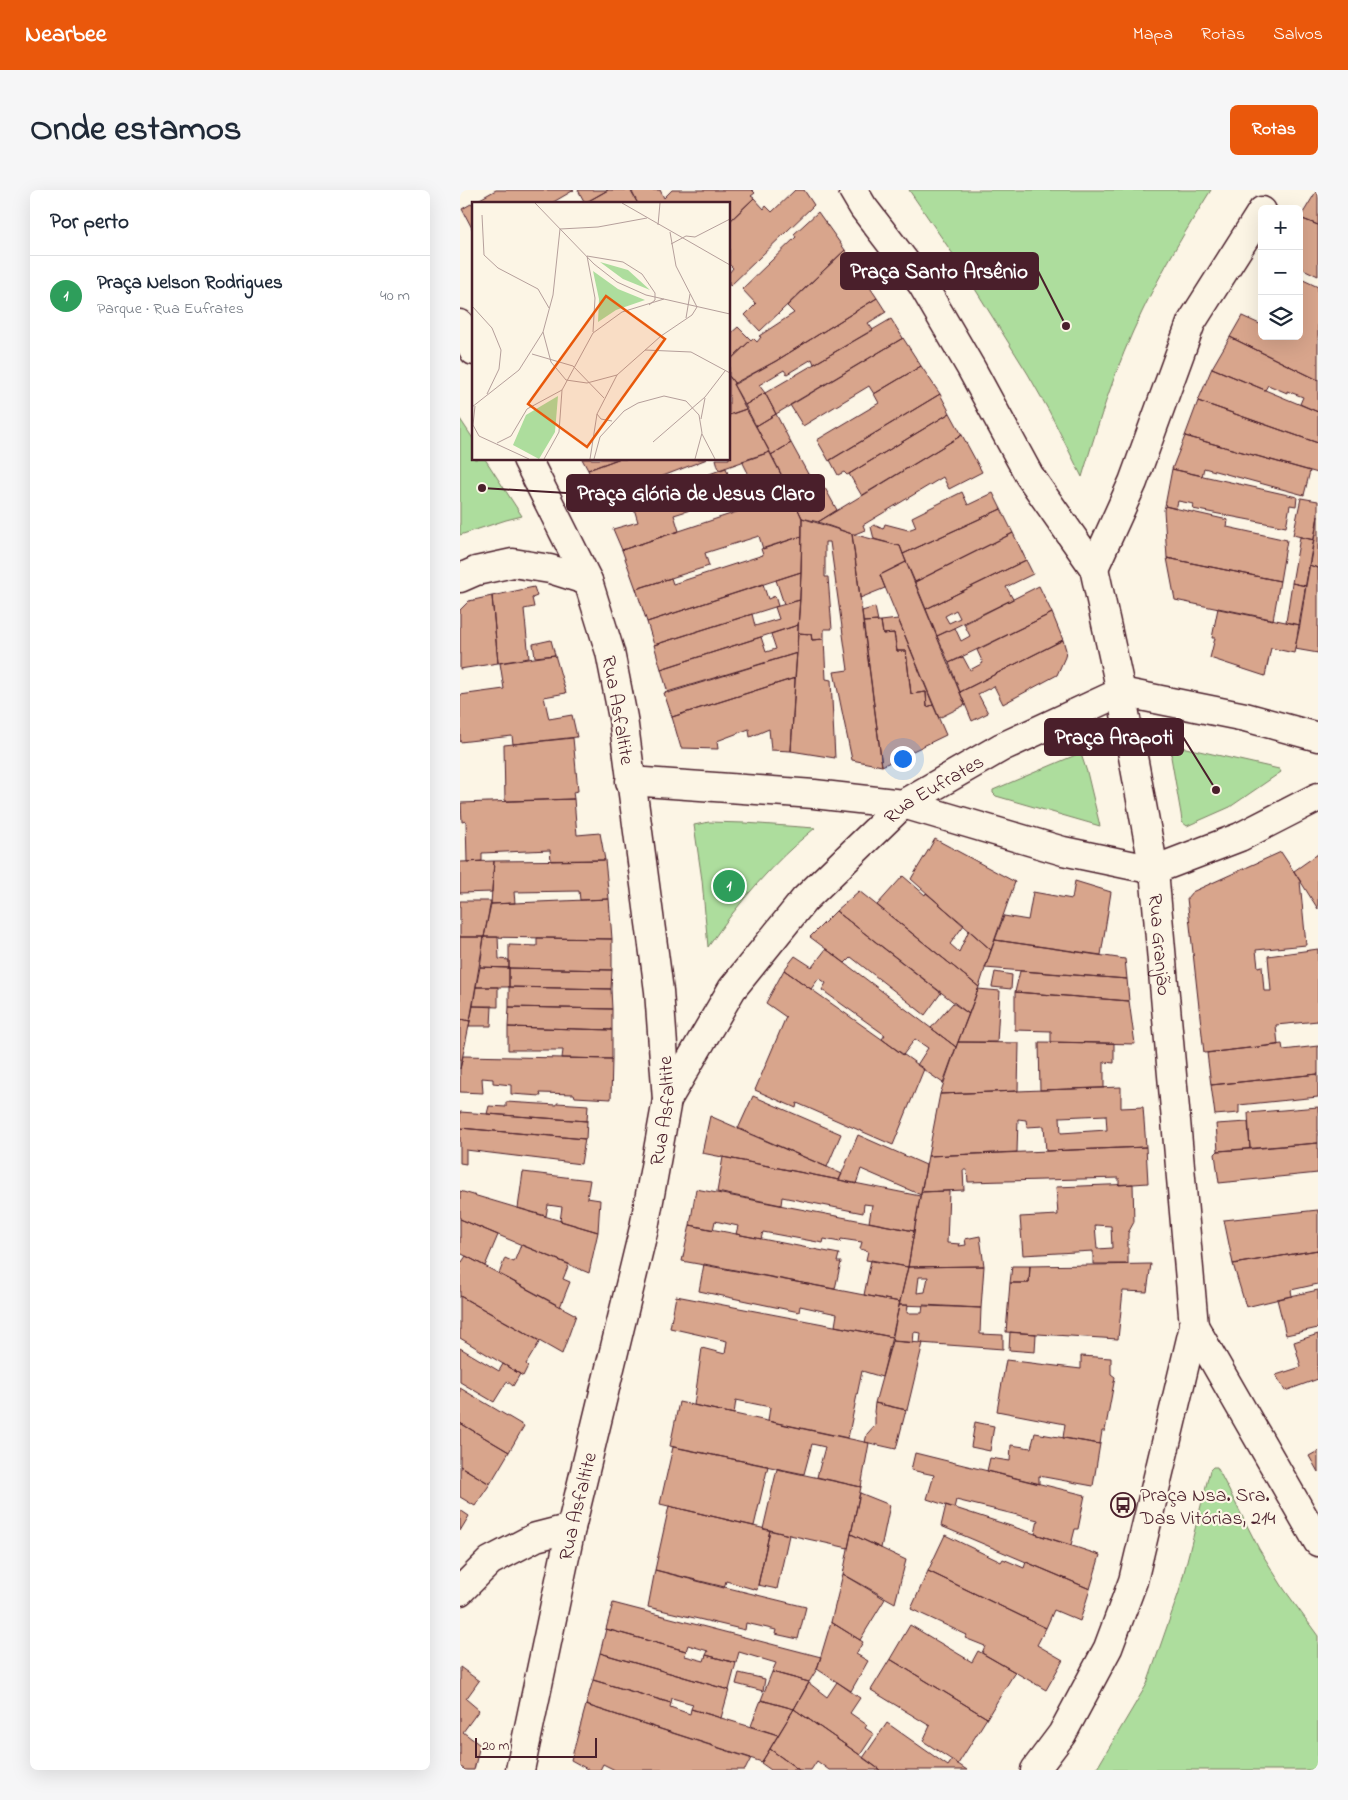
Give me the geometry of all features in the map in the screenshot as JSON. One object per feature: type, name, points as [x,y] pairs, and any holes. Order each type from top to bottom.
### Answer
[{"type":"street","points":[[853,190],[863,207],[922,284],[971,368],[1029,475],[1094,568]]},
{"type":"street","points":[[1265,205],[1272,190]]},
{"type":"street","points":[[1094,568],[1133,482],[1191,323],[1258,218]]},
{"type":"street","points":[[460,324],[472,349]]},
{"type":"street","name":"Rua Asfaltite","points":[[520,1770],[571,1528],[644,1228],[667,1100],[660,990],[630,781],[623,718],[610,652],[588,581],[528,460]]},
{"type":"street","points":[[460,578],[476,571],[513,563],[550,569],[588,581]]},
{"type":"street","name":"Rua Granjão","points":[[1094,568],[1121,692],[1154,870],[1194,1326]]},
{"type":"street","points":[[1121,692],[1246,717],[1318,737]]},
{"type":"street","name":"Rua Eufrates","points":[[667,1100],[732,989],[804,900],[903,804],[1002,747],[1121,692]]},
{"type":"street","points":[[630,781],[814,794],[903,804],[1063,851],[1154,870],[1240,837],[1318,797]]},
{"type":"street","points":[[1194,1326],[1318,1542]]},
{"type":"street","points":[[1035,1770],[1062,1734],[1108,1648],[1133,1581],[1194,1326]]},
{"type":"street","points":[[460,1591],[490,1561],[536,1537],[571,1528]]},
{"type":"green space","points":[[909,190],[1211,190],[1166,265],[1124,352],[1082,477],[1028,374],[957,260]]},
{"type":"green space","points":[[460,419],[472,437],[472,460],[486,460],[522,516],[460,535]]},
{"type":"green space","points":[[1177,746],[1279,769],[1281,772],[1230,807],[1187,826],[1182,822],[1171,757],[1173,749]]},
{"type":"green space","points":[[1081,754],[1087,772],[1100,826],[996,796],[993,793],[993,790]]},
{"type":"green space","points":[[709,822],[815,828],[757,883],[708,947],[702,880],[694,825]]},
{"type":"green space","points":[[1213,1467],[1217,1467],[1259,1549],[1284,1589],[1318,1636],[1318,1770],[1096,1770],[1147,1684],[1179,1592],[1210,1470]]},
{"type":"building","points":[[496,190],[574,190],[553,202],[475,202]]},
{"type":"building","points":[[578,190],[608,190],[587,202],[584,202]]},
{"type":"building","points":[[608,190],[630,190],[637,202],[587,202]]},
{"type":"building","points":[[635,190],[660,190],[664,198],[672,190],[752,190],[755,193],[751,196],[754,198],[730,221],[730,202],[637,202],[632,192]]},
{"type":"building","points":[[795,190],[804,190],[814,205],[730,286],[730,272],[733,268],[730,265],[730,221],[754,198],[764,209],[766,206],[772,212]]},
{"type":"building","points":[[1318,190],[1318,225],[1303,219],[1303,213]]},
{"type":"building","points":[[472,203],[472,228],[462,209]]},
{"type":"building","points":[[818,212],[845,250],[760,331],[745,315],[756,304],[742,289],[796,237],[794,234]]},
{"type":"building","points":[[1303,219],[1318,225],[1318,276],[1303,269]]},
{"type":"building","points":[[845,250],[877,298],[776,361],[735,384],[730,377],[730,360],[753,338],[757,342],[761,337],[759,336],[794,313],[787,306]]},
{"type":"building","points":[[1303,280],[1318,287],[1318,380],[1230,337],[1242,316],[1258,323],[1258,340],[1303,340]]},
{"type":"building","points":[[877,298],[886,312],[868,323],[873,330],[814,364],[812,359],[787,374],[784,370],[759,385],[765,393],[745,405],[733,384],[776,361]]},
{"type":"building","points":[[891,319],[903,338],[776,414],[765,393]]},
{"type":"building","points":[[738,327],[751,340],[730,360],[730,334]]},
{"type":"building","points":[[1230,337],[1318,380],[1318,412],[1300,404],[1303,397],[1268,385],[1265,390],[1212,368]]},
{"type":"building","points":[[903,338],[921,366],[874,394],[869,386],[803,426],[790,405]]},
{"type":"building","points":[[921,366],[940,394],[829,461],[817,440],[879,403],[874,394]]},
{"type":"building","points":[[1212,368],[1318,412],[1318,443],[1198,401]]},
{"type":"building","points":[[730,377],[735,384],[733,384],[746,409],[730,415]]},
{"type":"building","points":[[765,393],[776,414],[756,426],[745,405]]},
{"type":"building","points":[[940,394],[950,413],[849,474],[847,475],[844,472],[838,475],[830,460]]},
{"type":"building","points":[[1198,401],[1318,443],[1318,473],[1185,436]]},
{"type":"building","points":[[746,409],[770,452],[719,470],[716,460],[730,460],[730,415]]},
{"type":"building","points":[[950,413],[962,435],[862,496],[849,474]]},
{"type":"building","points":[[776,414],[791,443],[771,455],[756,426]]},
{"type":"building","points":[[962,435],[982,472],[949,489],[943,477],[863,525],[865,530],[855,534],[818,522]]},
{"type":"building","points":[[1185,436],[1310,471],[1304,495],[1204,468],[1202,476],[1172,469]]},
{"type":"building","points":[[791,443],[808,474],[787,486],[771,455]]},
{"type":"building","points":[[770,452],[791,494],[763,503],[742,461]]},
{"type":"building","points":[[583,460],[615,460],[588,470]]},
{"type":"building","points":[[615,460],[704,460],[650,481],[654,493],[605,511],[588,470]]},
{"type":"building","points":[[726,468],[735,496],[674,515],[679,531],[622,550],[613,529],[638,522],[632,502]]},
{"type":"building","points":[[1172,469],[1297,497],[1296,506],[1290,505],[1286,527],[1193,509],[1194,504],[1178,501],[1176,509],[1165,506]]},
{"type":"building","points":[[808,474],[818,493],[796,505],[787,486]]},
{"type":"building","points":[[825,488],[837,510],[818,522],[802,518],[796,505]]},
{"type":"building","points":[[962,492],[968,505],[993,493],[1001,509],[903,554],[900,546],[874,539],[871,527],[874,525],[883,529],[885,524],[908,530],[916,527],[912,517]]},
{"type":"building","points":[[791,494],[802,518],[802,536],[763,549],[759,536],[705,553],[709,566],[636,589],[622,550]]},
{"type":"building","points":[[1301,498],[1318,501],[1318,516],[1314,540],[1293,535]]},
{"type":"building","points":[[1165,506],[1228,520],[1227,527],[1287,540],[1280,581],[1167,558]]},
{"type":"building","points":[[1001,509],[1013,533],[915,582],[903,554]]},
{"type":"building","points":[[1318,516],[1318,568],[1309,565]]},
{"type":"building","points":[[802,518],[852,534],[882,766],[852,760],[834,672],[848,670],[830,542],[825,542],[825,577],[828,577],[832,629],[824,629],[824,639],[812,640],[811,634],[798,633]]},
{"type":"building","points":[[1013,533],[1026,560],[926,609],[915,582]]},
{"type":"building","points":[[852,534],[900,546],[906,562],[880,575],[885,588],[860,598]]},
{"type":"building","points":[[802,536],[801,572],[647,622],[636,589],[671,578],[673,584],[763,555],[761,549]]},
{"type":"building","points":[[1300,537],[1314,540],[1306,586],[1292,583]]},
{"type":"building","points":[[1167,558],[1280,581],[1273,620],[1175,600]]},
{"type":"building","points":[[1026,560],[1033,574],[1006,587],[1013,599],[937,636],[926,609]],"holes":[[[956,610],[960,618],[949,623],[945,616]]]},
{"type":"building","points":[[906,562],[965,705],[939,718],[880,575]]},
{"type":"building","points":[[1309,565],[1318,568],[1318,653],[1295,649]]},
{"type":"building","points":[[801,572],[800,600],[784,604],[776,580]]},
{"type":"building","points":[[1292,583],[1306,586],[1300,625],[1286,622]]},
{"type":"building","points":[[763,584],[768,599],[775,596],[778,606],[654,645],[647,622]]},
{"type":"building","points":[[1039,586],[1052,613],[949,663],[937,636],[955,628],[961,641],[970,636],[964,624]]},
{"type":"building","points":[[534,587],[537,596],[532,598],[534,607],[524,609],[529,658],[498,663],[492,596]]},
{"type":"building","points":[[492,596],[498,663],[460,669],[460,610],[469,601]]},
{"type":"building","points":[[800,600],[798,625],[661,669],[654,645],[752,614],[755,626],[779,619],[775,607]]},
{"type":"building","points":[[875,607],[878,621],[863,622],[862,611]]},
{"type":"building","points":[[1218,608],[1300,625],[1294,653],[1271,648],[1265,676],[1210,658],[1215,638],[1212,638]]},
{"type":"building","points":[[1052,613],[1063,640],[960,692],[949,663],[963,657],[970,670],[983,663],[977,650]]},
{"type":"building","points":[[898,619],[933,705],[927,707],[926,692],[911,694],[906,651],[897,651],[894,633],[883,634],[881,621]]},
{"type":"building","points":[[881,621],[883,634],[894,633],[897,651],[906,651],[911,694],[926,692],[927,707],[933,705],[946,735],[882,766],[863,622]]},
{"type":"building","points":[[798,625],[797,653],[668,693],[661,669],[761,637],[766,652],[776,649],[771,634]]},
{"type":"building","points":[[798,633],[811,634],[812,640],[824,639],[826,679],[831,680],[835,758],[791,751]]},
{"type":"building","points":[[551,640],[555,655],[535,657],[533,644]]},
{"type":"building","points":[[1063,640],[1066,650],[1065,657],[1057,675],[1003,704],[994,686],[978,694],[988,713],[972,721],[960,692]]},
{"type":"building","points":[[797,653],[795,678],[672,717],[664,693]]},
{"type":"building","points":[[555,655],[566,693],[544,697],[549,719],[572,715],[577,737],[513,744],[512,736],[460,742],[460,695],[504,689],[500,663]]},
{"type":"building","points":[[795,678],[791,751],[771,750],[769,729],[750,737],[749,729],[717,741],[718,749],[681,748],[672,717]]},
{"type":"building","points":[[573,738],[578,791],[573,792],[574,799],[505,801],[504,745]]},
{"type":"building","points":[[574,799],[577,835],[600,833],[605,860],[551,861],[550,850],[482,853],[482,861],[467,862],[466,821],[462,822],[461,803]]},
{"type":"building","points":[[935,839],[1015,882],[991,950],[911,879]]},
{"type":"building","points":[[1281,852],[1300,881],[1306,945],[1256,950],[1258,967],[1262,966],[1264,991],[1271,991],[1268,956],[1318,949],[1318,1021],[1276,1025],[1278,1045],[1204,1053],[1187,898],[1192,892]]},
{"type":"building","points":[[1318,854],[1318,909],[1294,871]]},
{"type":"building","points":[[605,860],[609,899],[580,900],[579,891],[514,892],[515,903],[491,904],[494,861]]},
{"type":"building","points":[[494,861],[492,892],[460,893],[460,862]]},
{"type":"building","points":[[903,876],[964,925],[950,944],[959,952],[969,930],[991,950],[979,987],[877,905]]},
{"type":"building","points":[[1075,881],[1111,892],[1101,955],[995,940],[1004,916],[1028,920],[1033,892],[1072,899]]},
{"type":"building","points":[[859,891],[979,987],[969,1014],[836,911]]},
{"type":"building","points":[[609,899],[612,939],[484,937],[491,904]]},
{"type":"building","points":[[460,901],[491,901],[484,937],[460,937]]},
{"type":"building","points":[[836,911],[941,993],[925,1015],[851,957],[845,963],[810,937]]},
{"type":"building","points":[[460,937],[484,937],[470,1021],[460,1019]]},
{"type":"building","points":[[484,937],[498,937],[499,959],[509,960],[509,968],[480,967]]},
{"type":"building","points":[[537,938],[612,939],[612,970],[509,968],[509,945],[537,946]]},
{"type":"building","points":[[995,940],[1125,959],[1127,979],[985,968]]},
{"type":"building","points":[[826,949],[956,1047],[943,1083],[917,1065],[928,1048],[915,1039],[903,1055],[882,1039],[885,1035],[822,990],[826,983],[819,978],[811,989],[784,970],[795,956],[812,967]]},
{"type":"building","points":[[480,967],[509,968],[509,987],[476,987]]},
{"type":"building","points":[[509,968],[612,970],[611,989],[509,987]]},
{"type":"building","points":[[784,970],[924,1069],[893,1145],[797,1103],[796,1108],[755,1090],[786,1017],[766,1003]]},
{"type":"building","points":[[1020,971],[1127,979],[1129,1001],[1015,992]]},
{"type":"building","points":[[995,972],[1012,975],[1011,989],[992,987]]},
{"type":"building","points":[[476,987],[498,987],[498,1007],[473,1006]]},
{"type":"building","points":[[509,987],[611,989],[612,1009],[509,1007]]},
{"type":"building","points":[[978,989],[1000,991],[997,1042],[958,1042]]},
{"type":"building","points":[[1015,992],[1129,1001],[1135,1044],[1051,1042],[1051,1031],[1015,1030]]},
{"type":"building","points":[[953,1003],[969,1014],[956,1047],[931,1028]]},
{"type":"building","points":[[473,1006],[492,1006],[491,1026],[469,1026]]},
{"type":"building","points":[[509,1007],[612,1009],[612,1030],[508,1027]]},
{"type":"building","points":[[460,1019],[470,1021],[460,1069]]},
{"type":"building","points":[[508,1027],[612,1030],[612,1059],[562,1058],[563,1050],[508,1050]]},
{"type":"building","points":[[958,1042],[1019,1043],[1018,1091],[940,1094]]},
{"type":"building","points":[[1039,1042],[1114,1043],[1114,1063],[1104,1062],[1104,1088],[1040,1090]]},
{"type":"building","points":[[1282,1044],[1283,1050],[1318,1046],[1318,1074],[1211,1085],[1207,1053]]},
{"type":"building","points":[[463,1056],[612,1059],[611,1099],[575,1097],[574,1094],[540,1093],[541,1096],[511,1094],[511,1085],[493,1083],[493,1079],[482,1078],[483,1093],[460,1092],[460,1069]]},
{"type":"building","points":[[1318,1074],[1318,1097],[1239,1105],[1239,1113],[1215,1115],[1211,1085]]},
{"type":"building","points":[[1121,1087],[1121,1108],[1143,1107],[1146,1147],[1046,1151],[1044,1126],[1027,1127],[1026,1120],[1018,1119],[1017,1152],[928,1156],[940,1094]],"holes":[[[1106,1115],[1107,1130],[1061,1133],[1060,1117]]]},
{"type":"building","points":[[753,1096],[841,1134],[827,1167],[738,1129]]},
{"type":"building","points":[[506,1102],[588,1105],[587,1121],[487,1114],[489,1106],[506,1107]]},
{"type":"building","points":[[1318,1107],[1318,1143],[1250,1149],[1248,1113]]},
{"type":"building","points":[[460,1112],[587,1121],[586,1139],[460,1128]]},
{"type":"building","points":[[710,1116],[842,1174],[839,1180],[702,1153]]},
{"type":"building","points":[[1248,1122],[1250,1149],[1218,1151],[1216,1124]]},
{"type":"building","points":[[460,1128],[585,1139],[581,1164],[466,1150],[466,1164],[460,1163]]},
{"type":"building","points":[[858,1135],[926,1165],[921,1195],[861,1169],[856,1184],[839,1180]]},
{"type":"building","points":[[1318,1143],[1318,1173],[1219,1183],[1215,1154],[1218,1151]]},
{"type":"building","points":[[1146,1147],[1148,1183],[1119,1185],[1119,1178],[968,1182],[967,1170],[963,1170],[964,1190],[921,1192],[928,1156]]},
{"type":"building","points":[[723,1157],[920,1196],[914,1231],[869,1222],[872,1205],[864,1204],[863,1213],[782,1197],[781,1205],[717,1192]]},
{"type":"building","points":[[523,1172],[590,1180],[587,1198],[600,1200],[598,1232],[560,1221],[562,1207],[548,1205],[546,1216],[518,1208]]},
{"type":"building","points":[[1133,1184],[1134,1222],[1128,1233],[1128,1264],[1093,1264],[1093,1251],[1023,1255],[1020,1217],[1058,1215],[1056,1187]],"holes":[[[1095,1225],[1111,1226],[1112,1248],[1097,1249]]]},
{"type":"building","points":[[696,1189],[914,1231],[908,1267],[866,1260],[868,1251],[860,1249],[862,1242],[841,1239],[840,1242],[824,1239],[823,1243],[763,1232],[761,1239],[736,1234],[738,1226],[715,1221],[713,1230],[690,1225]]},
{"type":"building","points":[[460,1191],[598,1232],[589,1273],[460,1219]]},
{"type":"building","points":[[949,1191],[947,1243],[960,1244],[959,1246],[966,1245],[965,1239],[980,1236],[984,1266],[908,1267],[921,1192]]},
{"type":"building","points":[[1318,1210],[1318,1250],[1233,1264],[1224,1220]]},
{"type":"building","points":[[460,1219],[498,1235],[485,1266],[460,1253]]},
{"type":"building","points":[[690,1225],[839,1254],[837,1262],[841,1262],[835,1289],[682,1261]]},
{"type":"building","points":[[521,1245],[569,1264],[563,1279],[570,1282],[560,1307],[499,1274],[505,1258],[514,1262]]},
{"type":"building","points":[[1318,1250],[1318,1284],[1291,1290],[1292,1296],[1246,1307],[1233,1264]]},
{"type":"building","points":[[466,1256],[576,1315],[562,1354],[460,1296],[460,1265]]},
{"type":"building","points":[[871,1260],[908,1267],[900,1302],[864,1295]]},
{"type":"building","points":[[704,1264],[900,1302],[892,1337],[835,1326],[837,1314],[800,1306],[799,1312],[699,1291]]},
{"type":"building","points":[[1151,1264],[1147,1292],[1123,1291],[1118,1339],[1006,1332],[1010,1283],[1029,1283],[1030,1266]]},
{"type":"building","points":[[984,1266],[981,1308],[899,1305],[908,1267]],"holes":[[[919,1277],[928,1277],[925,1292],[917,1293]]]},
{"type":"building","points":[[1012,1266],[1030,1266],[1029,1283],[1010,1283]]},
{"type":"building","points":[[1318,1290],[1318,1328],[1286,1335],[1277,1299]]},
{"type":"building","points":[[460,1296],[540,1341],[526,1364],[528,1366],[523,1376],[460,1338]]},
{"type":"building","points":[[676,1296],[892,1337],[882,1377],[862,1371],[848,1438],[768,1421],[770,1407],[736,1400],[734,1414],[694,1405],[702,1348],[725,1354],[727,1341],[670,1328]]},
{"type":"building","points":[[899,1305],[908,1305],[907,1313],[922,1313],[923,1305],[981,1308],[980,1334],[1003,1335],[1003,1349],[920,1343],[921,1333],[914,1332],[913,1343],[892,1341]]},
{"type":"building","points":[[1010,1332],[1036,1334],[1035,1352],[1009,1350]]},
{"type":"building","points":[[1318,1334],[1318,1379],[1285,1391],[1276,1375],[1301,1367],[1294,1342]]},
{"type":"building","points":[[892,1341],[923,1343],[907,1410],[875,1403]]},
{"type":"building","points":[[460,1348],[499,1371],[503,1364],[520,1374],[513,1386],[507,1381],[494,1402],[460,1382]]},
{"type":"building","points":[[1081,1356],[1111,1358],[1111,1374],[1115,1377],[1105,1431],[1102,1431],[1100,1444],[1063,1438],[1065,1424],[997,1411],[1006,1360],[1081,1369]]},
{"type":"building","points":[[460,1388],[524,1426],[509,1452],[460,1423]]},
{"type":"building","points":[[679,1402],[869,1443],[861,1487],[817,1477],[825,1447],[812,1444],[804,1474],[670,1446]]},
{"type":"building","points":[[875,1403],[906,1410],[896,1449],[865,1442],[867,1434],[875,1425]]},
{"type":"building","points":[[975,1422],[994,1426],[990,1451],[971,1447]]},
{"type":"building","points":[[460,1423],[509,1452],[490,1484],[460,1466]]},
{"type":"building","points":[[1035,1433],[1100,1444],[1093,1486],[1039,1476],[1039,1484],[987,1471],[990,1458],[1010,1461],[1011,1445],[1031,1448]]},
{"type":"building","points":[[673,1447],[768,1466],[754,1526],[660,1504]]},
{"type":"building","points":[[1318,1451],[1318,1472],[1309,1456]]},
{"type":"building","points":[[915,1453],[1085,1495],[1078,1529],[1075,1529],[1071,1545],[1035,1534],[1038,1520],[956,1500],[954,1508],[927,1499],[934,1475],[911,1470]]},
{"type":"building","points":[[460,1466],[490,1484],[475,1506],[460,1497]]},
{"type":"building","points":[[777,1469],[861,1487],[848,1548],[763,1529]]},
{"type":"building","points":[[860,1493],[890,1505],[881,1548],[851,1534]]},
{"type":"building","points":[[946,1505],[1100,1555],[1090,1589],[941,1526]]},
{"type":"building","points":[[669,1506],[770,1530],[757,1590],[726,1581],[724,1588],[655,1570]]},
{"type":"building","points":[[460,1510],[469,1516],[460,1531]]},
{"type":"building","points":[[770,1530],[789,1535],[777,1589],[758,1585]]},
{"type":"building","points":[[851,1534],[906,1560],[895,1603],[843,1574]]},
{"type":"building","points":[[945,1535],[1001,1562],[1003,1559],[1024,1568],[1026,1562],[1090,1589],[1080,1621],[1054,1610],[1046,1628],[928,1571]]},
{"type":"building","points":[[655,1570],[806,1607],[798,1639],[775,1634],[776,1630],[746,1623],[745,1630],[648,1607]]},
{"type":"building","points":[[928,1571],[1046,1628],[1037,1645],[1063,1660],[1046,1690],[982,1653],[985,1646],[965,1638],[967,1635],[911,1609]]},
{"type":"building","points":[[843,1574],[885,1599],[860,1640],[831,1622]]},
{"type":"building","points":[[613,1603],[821,1657],[817,1669],[809,1682],[772,1672],[776,1663],[739,1652],[736,1663],[706,1655],[708,1651],[688,1645],[686,1651],[606,1629]]},
{"type":"building","points":[[831,1622],[863,1642],[856,1654],[868,1661],[851,1691],[817,1669]]},
{"type":"building","points":[[910,1625],[972,1662],[978,1651],[1015,1672],[987,1718],[890,1659]]},
{"type":"building","points":[[606,1629],[686,1651],[685,1656],[704,1661],[706,1655],[736,1663],[729,1690],[600,1653]]},
{"type":"building","points":[[600,1653],[729,1690],[721,1718],[691,1709],[693,1704],[672,1698],[671,1703],[593,1680]]},
{"type":"building","points":[[890,1659],[987,1718],[958,1764],[923,1741],[930,1726],[871,1690]]},
{"type":"building","points":[[460,1667],[479,1681],[466,1699],[479,1710],[463,1732],[480,1745],[474,1770],[465,1770],[460,1766]]},
{"type":"building","points":[[772,1672],[809,1682],[794,1709],[761,1700]]},
{"type":"building","points":[[739,1673],[765,1679],[763,1691],[736,1684]]},
{"type":"building","points":[[593,1680],[671,1703],[670,1707],[690,1714],[691,1709],[778,1735],[762,1762],[586,1705]]},
{"type":"building","points":[[837,1682],[860,1698],[850,1713],[867,1725],[865,1728],[874,1734],[860,1755],[794,1709],[809,1683],[827,1697]]},
{"type":"building","points":[[761,1700],[794,1709],[778,1735],[751,1726]]},
{"type":"building","points":[[586,1705],[751,1758],[745,1770],[615,1770],[603,1764],[600,1770],[589,1770],[571,1760]]},
{"type":"building","points":[[794,1709],[880,1770],[829,1770],[817,1761],[811,1770],[799,1770],[770,1749]]},
{"type":"building","points":[[887,1723],[948,1766],[952,1760],[967,1770],[880,1770],[863,1758]]},
{"type":"building","points":[[770,1749],[799,1770],[771,1770],[761,1763]]},
{"type":"place","name":"Praça Santo Arsênio","points":[[1066,326]]},
{"type":"place","name":"Praça Glória de Jesus Claro","points":[[482,488]]},
{"type":"place","name":"Praça Arapoti","points":[[1216,790]]},
{"type":"place","name":"Praça Nelson Rodrigues","points":[[729,886]]},
{"type":"place","name":"Praça Nsa. Sra. Das Vitórias, 214","points":[[1123,1505]]}]
